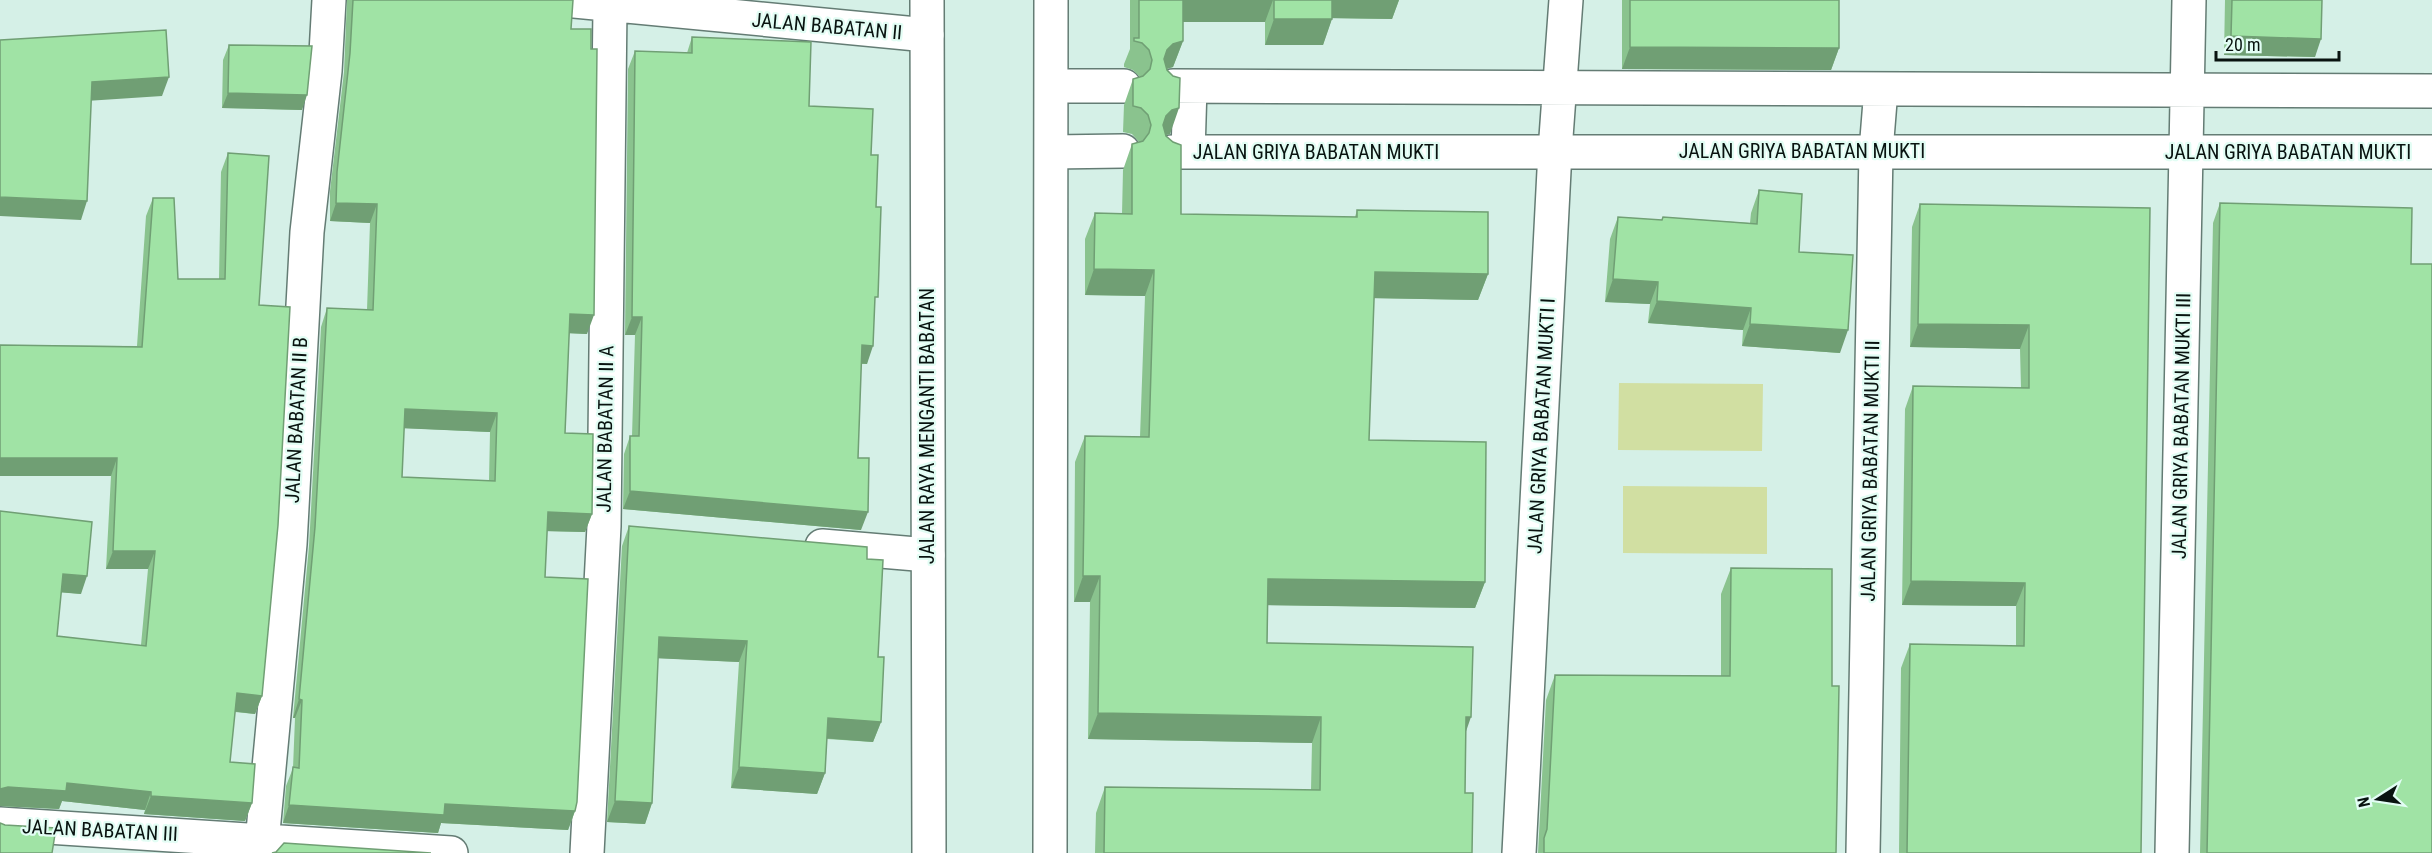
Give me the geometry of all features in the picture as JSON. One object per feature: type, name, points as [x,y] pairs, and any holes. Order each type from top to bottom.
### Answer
[{"type":"street","name":"JALAN BABATAN II B","points":[[261,846],[290,544],[307,232],[325,70],[329,0]]},
{"type":"street","name":"JALAN BABATAN II","points":[[564,0],[610,6],[656,5],[927,35]]},
{"type":"street","name":"JALAN RAYA MENGANTI BABATAN","points":[[927,0],[929,853]]},
{"type":"street","points":[[1050,853],[1051,0]]},
{"type":"street","name":"JALAN GRIYA BABATAN MUKTI I","points":[[1519,853],[1555,151],[1566,0]]},
{"type":"street","name":"JALAN GRIYA BABATAN MUKTI III","points":[[2172,853],[2189,0]]},
{"type":"street","name":"JALAN BABATAN II A","points":[[587,853],[604,526],[610,6]]},
{"type":"street","points":[[1052,86],[1124,86]]},
{"type":"street","name":"JALAN GRIYA BABATAN MUKTI","points":[[1559,88],[1181,86],[1180,152],[2432,152]]},
{"type":"street","points":[[1559,88],[2432,91]]},
{"type":"street","name":"JALAN GRIYA BABATAN MUKTI II","points":[[1863,853],[1876,152],[1881,89]]},
{"type":"street","points":[[1052,152],[1123,151]]},
{"type":"street","points":[[604,526],[638,529]]},
{"type":"street","points":[[789,543],[928,555]]},
{"type":"street","name":"JALAN BABATAN III","points":[[0,824],[261,846],[452,853]]},
{"type":"green space","points":[[1619,383],[1763,384],[1762,451],[1618,450]]},
{"type":"green space","points":[[1623,486],[1767,487],[1767,554],[1623,553]]},
{"type":"building","points":[[353,0],[573,0],[571,29],[591,29],[591,49],[597,49],[594,315],[570,314],[565,433],[593,434],[592,514],[548,512],[545,577],[588,579],[575,811],[445,804],[444,815],[289,805],[293,767],[299,768],[302,700],[299,699],[315,527],[327,308],[373,310],[377,204],[336,203],[337,172],[350,53]],"holes":[[[405,409],[497,413],[495,481],[402,477]]]},
{"type":"building","points":[[1139,0],[1183,0],[1183,41],[1173,44],[1167,50],[1164,59],[1167,70],[1173,76],[1180,78],[1179,108],[1172,110],[1166,116],[1163,125],[1166,136],[1181,145],[1181,214],[1357,217],[1357,210],[1488,212],[1488,274],[1375,272],[1369,440],[1486,442],[1485,582],[1268,579],[1267,643],[1473,647],[1471,717],[1466,717],[1465,793],[1473,793],[1472,853],[1104,853],[1105,787],[1320,790],[1321,717],[1098,713],[1100,576],[1083,576],[1085,436],[1149,437],[1154,270],[1094,269],[1095,213],[1132,214],[1132,144],[1143,141],[1151,125],[1148,115],[1141,108],[1133,106],[1133,79],[1143,76],[1150,69],[1152,60],[1149,50],[1142,43],[1134,41],[1134,38],[1139,38]]},
{"type":"building","points":[[1274,0],[1332,0],[1332,19],[1274,19]]},
{"type":"building","points":[[1630,0],[1839,0],[1839,48],[1630,47]]},
{"type":"building","points":[[2232,0],[2322,0],[2321,39],[2231,36]]},
{"type":"building","points":[[166,30],[169,77],[92,82],[87,201],[0,197],[0,40]]},
{"type":"building","points":[[692,37],[811,42],[809,106],[873,109],[871,155],[878,155],[876,207],[881,207],[878,297],[875,297],[873,346],[862,345],[858,458],[869,458],[868,512],[630,491],[630,436],[639,436],[642,317],[632,317],[635,51],[692,53]]},
{"type":"building","points":[[229,45],[312,46],[307,95],[228,93]]},
{"type":"building","points":[[228,153],[269,156],[259,305],[290,307],[278,525],[262,696],[237,693],[230,762],[255,764],[252,803],[151,796],[151,792],[67,783],[66,791],[8,787],[0,789],[0,511],[92,522],[87,576],[63,574],[57,636],[146,646],[155,551],[113,551],[117,458],[0,458],[0,345],[142,347],[153,198],[174,198],[178,279],[225,279]]},
{"type":"building","points":[[1759,190],[1802,194],[1799,252],[1853,255],[1848,330],[1750,324],[1751,308],[1657,301],[1658,282],[1613,279],[1618,217],[1662,220],[1663,217],[1757,224]]},
{"type":"building","points":[[2220,203],[2412,208],[2411,264],[2432,264],[2432,853],[2207,853]]},
{"type":"building","points":[[1920,204],[2150,208],[2141,853],[1907,853],[1910,644],[2024,646],[2025,583],[1911,581],[1913,386],[2029,388],[2029,325],[1918,324]]},
{"type":"building","points":[[629,526],[867,547],[867,559],[883,560],[878,657],[884,657],[881,722],[828,718],[825,773],[739,767],[747,641],[659,637],[652,803],[615,801]]},
{"type":"building","points":[[1731,568],[1832,569],[1832,686],[1839,686],[1836,853],[1544,853],[1555,675],[1730,676]]},
{"type":"building","points":[[0,823],[56,828],[52,853],[0,853]]},
{"type":"building","points":[[284,843],[431,853],[272,853]]}]
